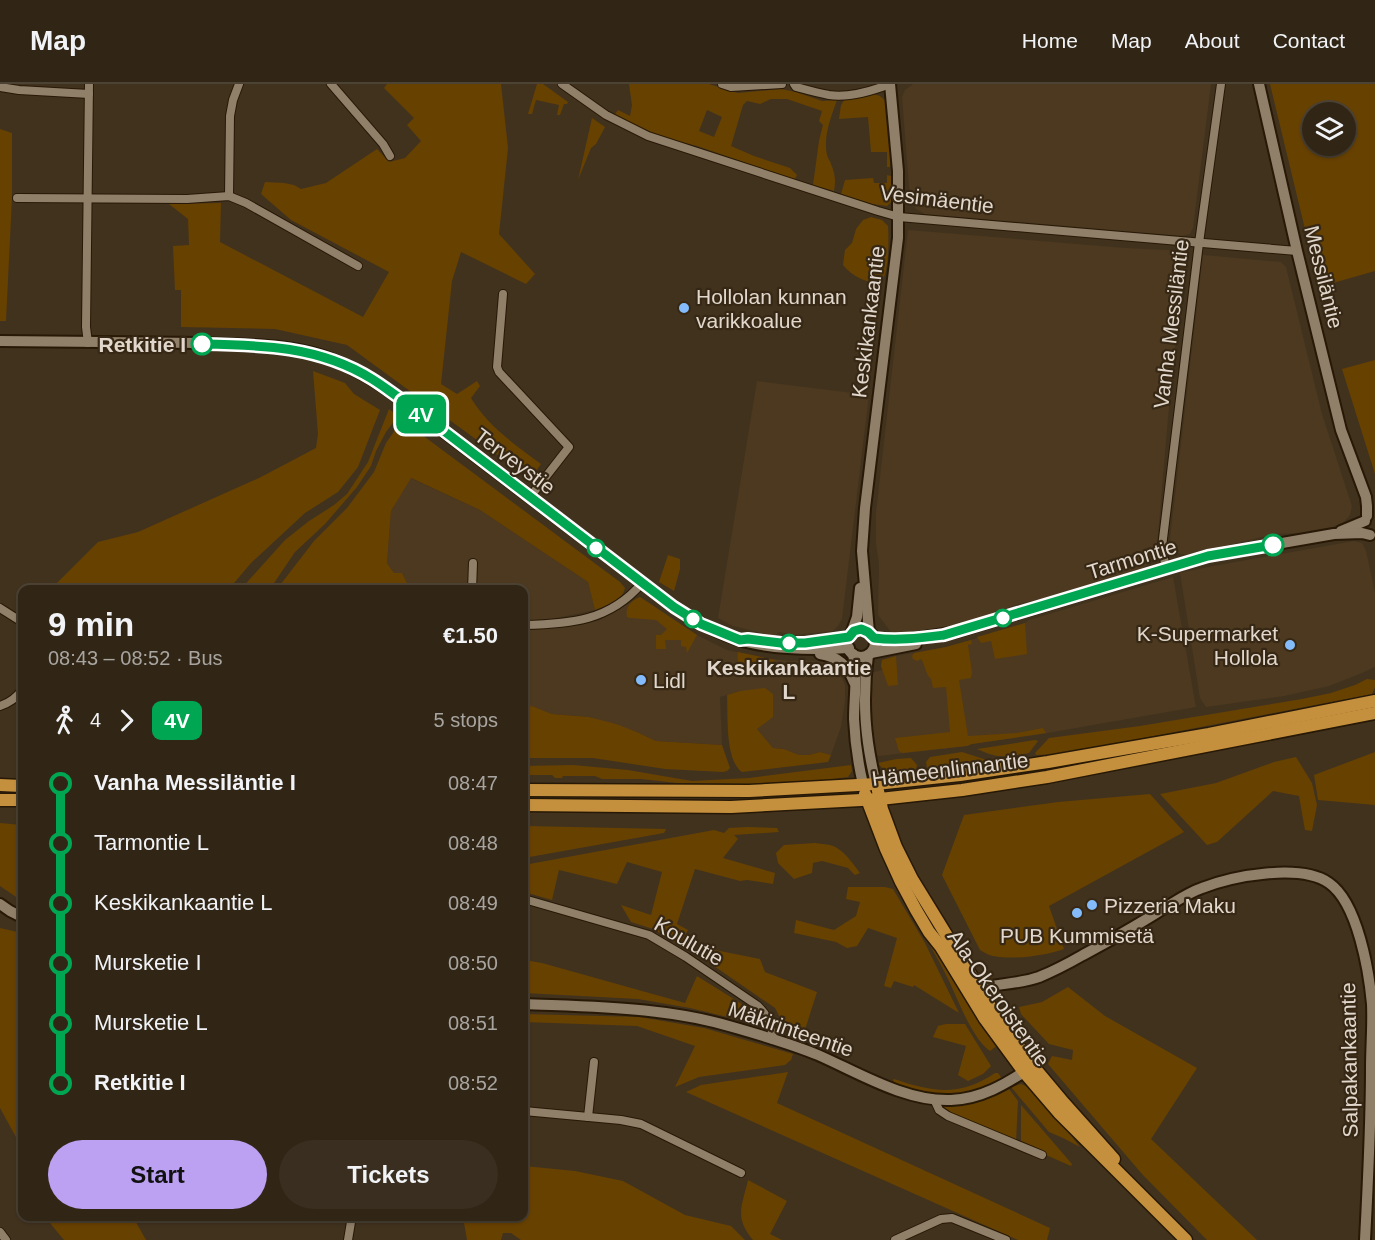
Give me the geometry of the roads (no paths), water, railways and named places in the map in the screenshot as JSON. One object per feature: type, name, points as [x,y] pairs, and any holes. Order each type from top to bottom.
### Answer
[{"type":"main road","name":"Hämeenlinnantie","points":[[528,790],[749,791],[869,784],[960,775],[1209,735],[1375,700]]},
{"type":"main road","name":"Hämeenlinnantie","points":[[528,805],[731,807],[873,799],[962,790],[1047,777],[1375,713]]},
{"type":"main road","name":"Ala-Okeroistentie","points":[[869,784],[873,799],[882,809],[912,879],[974,989],[993,1011],[1028,1069],[1186,1240]]},
{"type":"main road","points":[[0,785],[18,786]]},
{"type":"main road","points":[[0,800],[18,800]]},
{"type":"street","points":[[88,343],[86,327],[89,84]]},
{"type":"street","points":[[230,196],[230,116],[239,84]]},
{"type":"street","points":[[331,84],[383,144],[390,156]]},
{"type":"street","name":"Vesimäentie","points":[[562,84],[606,115],[648,136],[898,217],[1297,251]]},
{"type":"street","points":[[722,84],[731,87],[783,84],[842,96],[874,91],[890,84]]},
{"type":"street","name":"Keskikankaantie","points":[[869,784],[860,773],[854,720],[856,667],[851,643],[857,617],[865,508],[897,249],[898,171],[890,84]]},
{"type":"street","name":"Vanha Messiläntie","points":[[1166,569],[1162,547],[1221,84]]},
{"type":"street","name":"Messiläntie","points":[[1259,84],[1341,430],[1367,501],[1369,516],[1365,528],[1373,537]]},
{"type":"street","points":[[0,87],[89,94]]},
{"type":"street","points":[[17,198],[187,199],[230,196],[358,266]]},
{"type":"street","points":[[503,294],[496,367],[568,447],[530,497]]},
{"type":"street","name":"Terveystie","points":[[0,341],[271,346],[295,349],[346,365],[371,378],[410,405],[642,583],[701,624],[753,646],[782,653],[822,654],[834,657],[849,671],[855,685]]},
{"type":"street","name":"Messiläntie","points":[[1359,478],[1375,501]]},
{"type":"street","name":"Tarmontie","points":[[1334,534],[1369,516]]},
{"type":"street","name":"Tarmontie","points":[[869,654],[932,640],[1208,556],[1334,534],[1362,533],[1373,537]]},
{"type":"street","points":[[472,585],[473,563]]},
{"type":"street","name":"Keskikankaantie","points":[[862,564],[871,635]]},
{"type":"street","points":[[528,625],[581,621],[599,616],[622,603],[642,583]]},
{"type":"street","points":[[0,608],[18,619]]},
{"type":"street","points":[[869,654],[860,657],[851,643],[861,629],[871,635],[875,646],[869,654],[866,678],[865,720],[869,784]]},
{"type":"street","name":"Tarmontie","points":[[871,635],[890,640],[944,635]]},
{"type":"street","name":"Terveystie","points":[[743,641],[748,639],[781,643],[851,643]]},
{"type":"street","points":[[0,706],[18,696]]},
{"type":"street","name":"Salpakankaantie","points":[[974,989],[1038,977],[1102,945],[1200,888],[1226,880],[1267,873],[1291,872],[1312,875],[1330,883],[1348,905],[1356,926],[1365,953],[1372,1005],[1371,1112],[1365,1240]]},
{"type":"street","name":"Koulutie","points":[[528,900],[649,935],[758,1006],[767,1015],[773,1040]]},
{"type":"street","points":[[0,904],[18,915]]},
{"type":"street","name":"Mäkirinteentie","points":[[528,1004],[637,1010],[685,1016],[734,1027],[816,1054],[910,1095],[934,1100],[961,1099],[986,1094],[1028,1069]]},
{"type":"street","points":[[588,1117],[594,1062]]},
{"type":"street","points":[[934,1100],[939,1110],[948,1116],[1042,1155]]},
{"type":"street","points":[[528,1111],[621,1120],[640,1124],[741,1173]]},
{"type":"street","points":[[895,1240],[941,1219],[952,1218],[1006,1240]]},
{"type":"street","points":[[348,1240],[351,1221]]},
{"type":"street","points":[[0,1232],[6,1240]]},
{"type":"place","name":"Hollolan kunnan varikkoalue","points":[[684,308]]},
{"type":"place","name":"Retkitie I","points":[[202,344]]},
{"type":"place","name":"Keskikankaantie L","points":[[789,643]]},
{"type":"place","name":"K-Supermarket Hollola","points":[[1290,645]]},
{"type":"place","name":"Lidl","points":[[641,680]]},
{"type":"place","name":"Pizzeria Maku","points":[[1092,905]]},
{"type":"place","name":"PUB Kummisetä","points":[[1077,913]]}]
